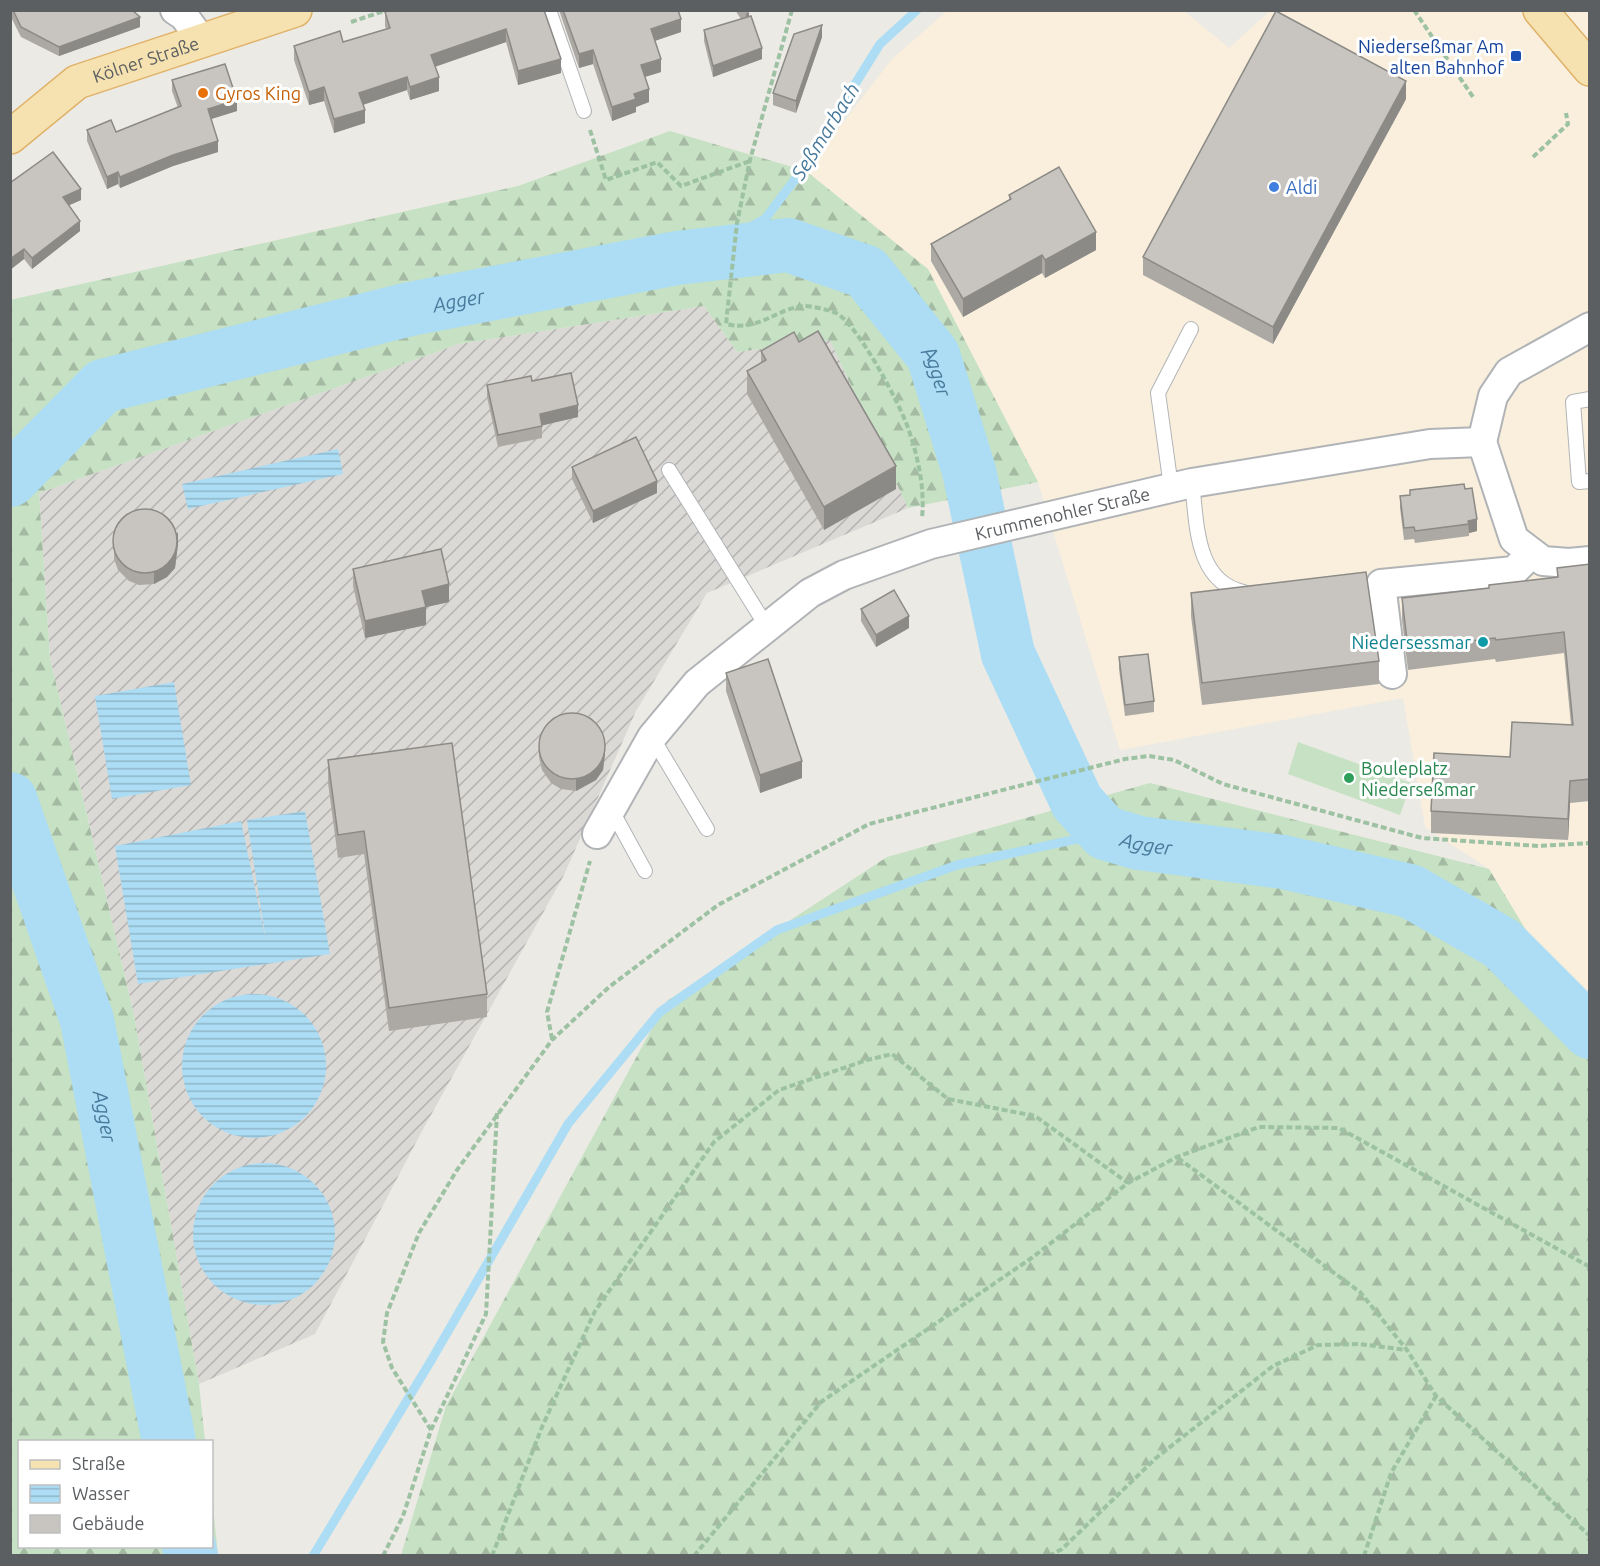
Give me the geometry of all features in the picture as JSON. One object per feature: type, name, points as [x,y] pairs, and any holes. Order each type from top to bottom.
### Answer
[{"type":"main road","name":"Kölner Straße","points":[[10,137],[77,82],[295,10]]},
{"type":"main road","points":[[1540,10],[1590,69]]},
{"type":"street","points":[[175,10],[184,16],[202,41]]},
{"type":"street","points":[[1579,562],[1543,561],[1514,539],[1482,442],[1493,396],[1509,372],[1590,327]]},
{"type":"street","name":"Krummenohler Straße","points":[[597,834],[652,737],[697,683],[810,593],[844,575],[925,546],[1029,519],[1181,485],[1430,444],[1482,442]]},
{"type":"street","points":[[1392,675],[1375,584],[1514,571],[1532,553]]},
{"type":"lane","points":[[549,10],[584,111]]},
{"type":"lane","points":[[1191,329],[1158,393],[1201,555],[1227,588],[1255,592]]},
{"type":"lane","points":[[1590,399],[1573,402],[1579,482],[1590,481]]},
{"type":"lane","points":[[669,470],[767,627]]},
{"type":"lane","points":[[652,737],[707,829]]},
{"type":"lane","points":[[611,809],[645,872]]},
{"type":"path","points":[[351,22],[387,10]]},
{"type":"path","points":[[792,10],[750,160],[737,223],[726,324],[742,328],[805,306],[836,313],[849,324],[888,384],[909,428],[924,495],[925,546]]},
{"type":"path","points":[[1414,10],[1473,97]]},
{"type":"path","points":[[584,111],[606,180],[657,162],[681,186],[750,160]]},
{"type":"path","points":[[1533,157],[1568,124],[1566,112]]},
{"type":"path","points":[[431,1430],[421,1410],[392,1368],[383,1342],[387,1313],[419,1233],[457,1170],[498,1112],[552,1040],[609,987],[718,905],[869,824],[1125,759],[1149,756],[1174,760],[1223,784],[1422,838],[1538,846],[1590,843]]},
{"type":"path","points":[[552,1040],[547,1012],[597,834]]},
{"type":"path","points":[[492,1556],[542,1427],[595,1311],[714,1142],[779,1090],[867,1060],[892,1054],[948,1099],[1035,1116],[1128,1184]]},
{"type":"path","points":[[382,1556],[403,1516],[431,1430],[486,1314],[498,1112]]},
{"type":"path","points":[[694,1556],[821,1402],[1033,1257],[1128,1184],[1177,1157],[1259,1127],[1339,1128],[1590,1267]]},
{"type":"path","points":[[1177,1157],[1360,1292],[1407,1350],[1436,1396],[1590,1536]]},
{"type":"path","points":[[1049,1556],[1062,1549],[1156,1458],[1273,1366],[1318,1345],[1359,1344],[1407,1350]]},
{"type":"path","points":[[1364,1556],[1391,1473],[1436,1396]]},
{"type":"shaded area","points":[[947,11],[1184,11],[1229,48],[1270,11],[1589,11],[1589,1012],[1540,953],[1489,869],[1425,827],[1403,698],[1120,750],[1038,482],[928,270],[806,171],[892,59]]},
{"type":"shaded area","points":[[704,306],[737,352],[830,340],[908,508],[707,593],[636,711],[564,875],[421,1133],[315,1334],[199,1384],[134,1015],[50,658],[39,493],[459,344]]},
{"type":"green space","points":[[670,131],[806,171],[928,269],[1038,482],[908,508],[830,340],[737,352],[704,306],[459,344],[39,493],[50,658],[134,1015],[199,1384],[205,1440],[18,1440],[18,1548],[213,1548],[213,1507],[218,1555],[11,1555],[10,300],[518,186]]},
{"type":"green space","name":"Bouleplatz Niederseßmar","points":[[1298,742],[1411,783],[1400,815],[1288,774]]},
{"type":"green space","points":[[1150,783],[1489,869],[1540,953],[1589,1012],[1589,1555],[401,1555],[446,1406],[667,1001],[887,857]]},
{"type":"water","points":[[338,449],[343,474],[188,509],[182,484]]},
{"type":"water","points":[[174,682],[191,785],[112,799],[95,696]]},
{"type":"water","points":[[305,811],[330,954],[138,984],[115,846],[241,821],[266,941],[247,820]]},
{"type":"water","points":[[254,994],[282,999],[305,1015],[321,1038],[326,1066],[321,1094],[305,1117],[282,1133],[254,1138],[226,1133],[203,1117],[187,1094],[182,1066],[187,1038],[203,1015],[226,999]]},
{"type":"water","points":[[264,1163],[291,1168],[314,1184],[330,1207],[335,1234],[330,1261],[314,1284],[291,1300],[264,1305],[237,1300],[214,1284],[198,1261],[193,1234],[198,1207],[214,1184],[237,1168]]},
{"type":"building","points":[[13,10],[132,10],[140,17],[59,47],[21,27]]},
{"type":"building","points":[[390,10],[544,10],[561,59],[518,71],[506,29],[431,55],[439,77],[410,87],[407,77],[359,93],[365,110],[334,119],[324,87],[309,92],[294,46],[340,31],[343,42],[390,28],[385,12]]},
{"type":"building","points":[[563,10],[678,10],[681,19],[651,29],[661,59],[641,65],[649,89],[634,94],[636,99],[612,107],[593,50],[579,54]]},
{"type":"building","name":"Aldi","points":[[1276,11],[1406,81],[1273,327],[1143,257]]},
{"type":"building","points":[[751,16],[762,48],[713,66],[704,30]]},
{"type":"building","points":[[822,25],[796,101],[773,93],[794,34]]},
{"type":"building","points":[[225,64],[237,100],[208,109],[218,141],[173,155],[120,177],[118,172],[107,177],[87,130],[111,120],[116,132],[181,106],[172,80]]},
{"type":"building","points":[[53,152],[81,189],[63,197],[80,221],[32,258],[24,249],[10,259],[10,183]]},
{"type":"building","points":[[1059,167],[1096,232],[1045,260],[1042,255],[963,299],[931,244],[1011,199],[1009,195]]},
{"type":"building","points":[[818,331],[896,466],[824,507],[747,371],[766,360],[761,351],[794,332],[799,342]]},
{"type":"building","points":[[571,373],[578,405],[540,414],[542,426],[498,435],[487,385],[531,376],[532,381]]},
{"type":"building","points":[[636,437],[657,481],[593,511],[572,467]]},
{"type":"building","points":[[1464,484],[1465,489],[1472,488],[1477,519],[1468,521],[1469,524],[1415,531],[1414,527],[1404,528],[1400,496],[1410,495],[1410,490]]},
{"type":"building","points":[[139,509],[151,509],[168,518],[175,529],[177,541],[175,553],[168,564],[151,573],[139,573],[127,568],[118,559],[113,547],[113,535],[118,523],[127,514]]},
{"type":"building","points":[[441,549],[449,584],[422,591],[426,607],[365,621],[353,569]]},
{"type":"building","points":[[1590,564],[1590,779],[1570,781],[1568,819],[1431,811],[1434,753],[1510,757],[1512,722],[1573,725],[1564,632],[1408,648],[1402,598],[1558,577],[1557,568]]},
{"type":"building","points":[[1366,572],[1379,661],[1202,683],[1191,593]]},
{"type":"building","points":[[894,590],[909,616],[876,635],[861,609]]},
{"type":"building","points":[[1148,654],[1154,701],[1125,705],[1119,657]]},
{"type":"building","points":[[768,659],[802,761],[760,775],[726,673]]},
{"type":"building","points":[[572,713],[584,716],[595,723],[602,734],[605,746],[602,758],[595,769],[584,776],[572,779],[560,776],[549,769],[542,758],[539,746],[542,734],[549,723],[560,716]]},
{"type":"building","points":[[452,743],[487,994],[389,1008],[364,831],[338,835],[328,760]]},
{"type":"waterway","name":"Seßmarbach","points":[[737,252],[752,226],[765,219],[799,174],[880,44],[917,10]]},
{"type":"waterway","name":"Agger","points":[[10,480],[103,386],[410,309],[677,258],[788,245],[866,272],[933,355],[969,471],[1008,654],[1077,802],[1105,833],[1139,843],[1283,862],[1410,891],[1501,943],[1590,1032]]},
{"type":"waterway","name":"Agger","points":[[10,799],[87,1020],[169,1440]]},
{"type":"waterway","points":[[313,1556],[432,1359],[568,1124],[660,1012],[777,930],[957,865],[1105,833]]},
{"type":"waterway","name":"Agger","points":[[189,1548],[191,1556]]},
{"type":"place","name":"Niederseßmar Am alten Bahnhof","points":[[1516,56]]},
{"type":"place","name":"Gyros King","points":[[203,93]]},
{"type":"place","name":"Aldi","points":[[1274,187]]},
{"type":"place","name":"Niedersessmar","points":[[1483,642]]},
{"type":"place","name":"Bouleplatz Niederseßmar","points":[[1349,778]]}]
